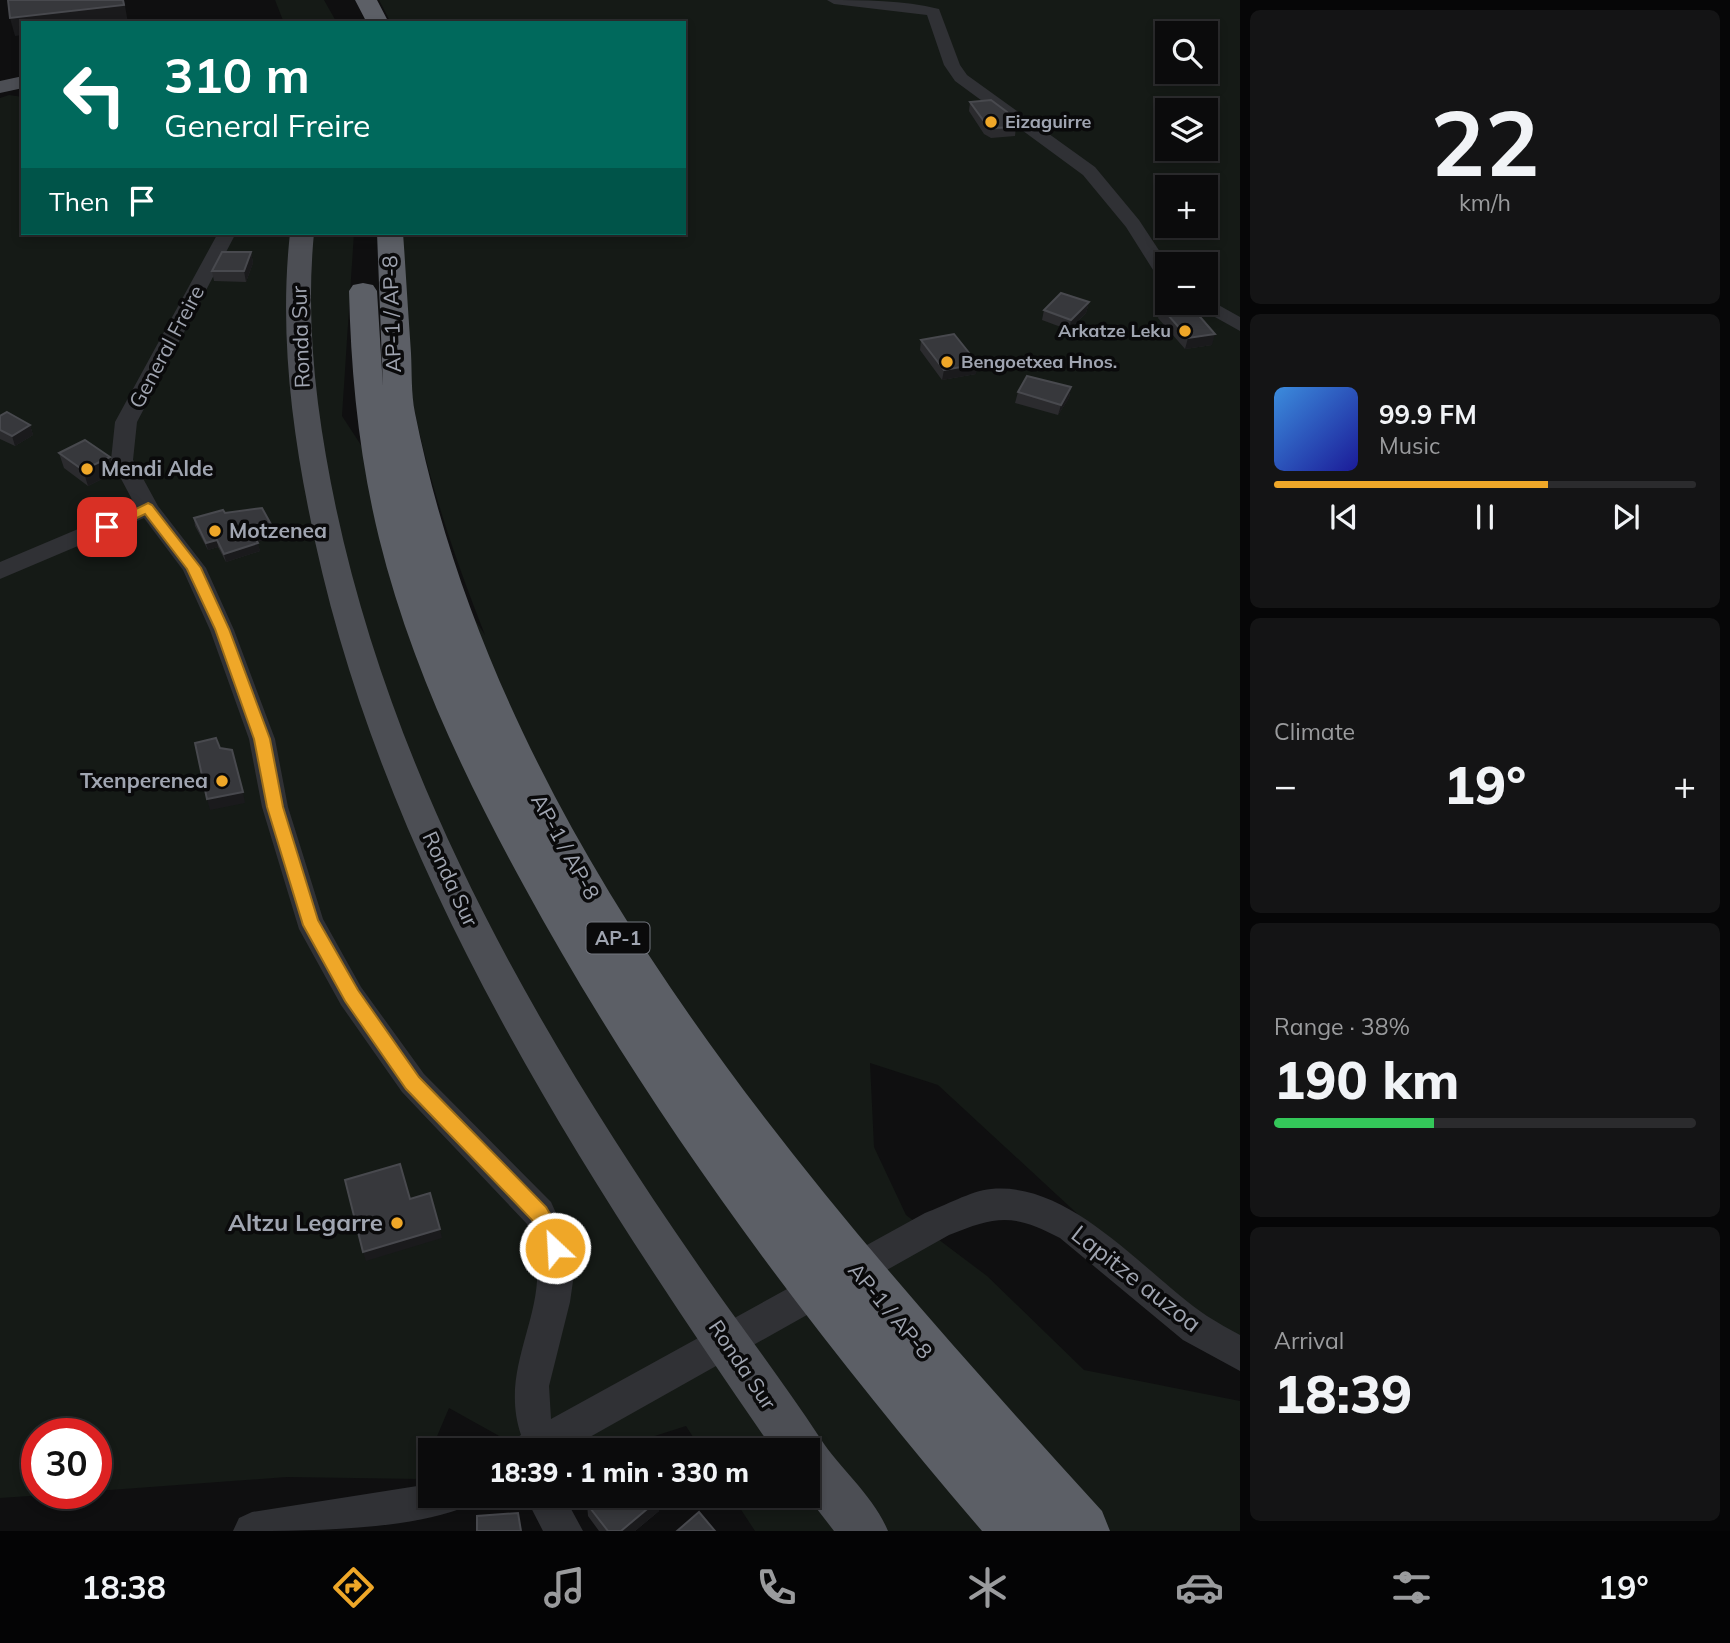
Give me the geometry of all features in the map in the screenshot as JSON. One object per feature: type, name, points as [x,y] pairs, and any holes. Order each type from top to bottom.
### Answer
[{"type":"highway","points":[[346,0],[355,21]]},
{"type":"highway","points":[[366,0],[376,21]]},
{"type":"highway","name":"AP-1 / AP-8","points":[[366,235],[364,362],[387,506],[402,561],[444,681],[507,818],[595,974],[718,1159],[886,1379],[1018,1531]]},
{"type":"highway","name":"AP-1 / AP-8","points":[[390,235],[391,359],[405,451],[417,502],[462,636],[506,738],[541,807],[631,959],[758,1143],[916,1342],[1082,1531]]},
{"type":"main road","points":[[0,87],[21,82]]},
{"type":"main road","name":"Ronda Sur","points":[[302,235],[299,360],[316,492],[344,610],[373,700],[406,782],[466,915],[516,1008],[597,1146],[745,1371],[793,1438]]},
{"type":"main road","points":[[820,1475],[864,1531]]},
{"type":"street","points":[[834,0],[922,8],[934,12],[952,65],[961,78],[1089,171],[1133,223],[1155,258]]},
{"type":"street","name":"General Freire","points":[[148,508],[121,460],[126,422],[226,235]]},
{"type":"street","points":[[1218,312],[1240,326]]},
{"type":"street","points":[[0,571],[148,508],[194,568],[222,629],[262,739],[275,807],[315,931],[352,996],[412,1083],[539,1213],[552,1234],[559,1278],[530,1398],[535,1438]]},
{"type":"street","name":"Lapitze auzoa","points":[[691,1360],[911,1238],[969,1209],[989,1204],[1041,1212],[1072,1227],[1195,1328],[1240,1354]]},
{"type":"street","points":[[552,1438],[691,1360]]},
{"type":"street","points":[[252,1531],[418,1505]]},
{"type":"street","points":[[550,1508],[564,1531]]},
{"type":"shaded area","points":[[275,0],[324,0],[336,21],[283,21]]},
{"type":"shaded area","points":[[379,0],[1240,0],[1240,321],[1218,307],[1218,252],[1155,252],[1155,258],[1149,255],[1155,268],[1155,315],[1218,314],[1240,329],[1240,1354],[1137,1269],[938,1085],[870,1063],[874,1147],[906,1215],[987,1276],[1084,1370],[1240,1401],[1240,1531],[755,1531],[740,1508],[820,1508],[820,1438],[694,1438],[686,1426],[649,1438],[503,1438],[449,1408],[436,1438],[418,1438],[418,1479],[287,1477],[112,1490],[112,1418],[21,1418],[21,1497],[0,1498],[0,98],[9,95],[21,97],[21,235],[354,235],[342,416],[485,635],[434,490],[410,386],[400,283],[403,235],[686,235],[686,21],[390,21]]},
{"type":"building","points":[[8,0],[123,0],[124,5],[10,18]]},
{"type":"building","points":[[991,100],[1007,112],[1016,127],[993,128],[986,124],[970,102]]},
{"type":"building","points":[[222,252],[251,252],[244,271],[212,271]]},
{"type":"building","points":[[1061,293],[1089,302],[1071,320],[1044,310]]},
{"type":"building","points":[[1168,315],[1198,315],[1215,334],[1188,338]]},
{"type":"building","points":[[954,334],[978,364],[944,370],[921,340]]},
{"type":"building","points":[[1027,376],[1071,387],[1061,405],[1018,392]]},
{"type":"building","points":[[7,412],[30,425],[12,436],[0,430],[0,416]]},
{"type":"building","points":[[85,440],[110,457],[83,470],[59,453]]},
{"type":"building","points":[[262,508],[273,528],[253,535],[258,543],[224,554],[217,540],[206,543],[194,518],[223,510],[225,513]]},
{"type":"building","name":"Txenperenea","points":[[216,738],[220,748],[232,750],[243,792],[207,799],[195,743]]},
{"type":"building","name":"Altzu Legarre","points":[[400,1164],[410,1199],[430,1193],[440,1229],[363,1252],[345,1180]]},
{"type":"building","points":[[590,1508],[648,1508],[621,1531],[608,1531]]},
{"type":"building","points":[[699,1512],[715,1531],[677,1531]]},
{"type":"building","points":[[518,1513],[521,1531],[477,1531],[477,1516]]},
{"type":"place","name":"Eizaguirre","points":[[991,122]]},
{"type":"place","name":"Arkatze Leku","points":[[1185,331]]},
{"type":"place","name":"Bengoetxea Hnos.","points":[[947,362]]},
{"type":"place","name":"Mendi Alde","points":[[87,469]]},
{"type":"place","name":"Motzenea","points":[[215,531]]},
{"type":"place","name":"Txenperenea","points":[[222,781]]},
{"type":"place","name":"Altzu Legarre","points":[[397,1223]]},
{"type":"route","points":[[107,527],[148,508],[194,568],[222,629],[262,739],[275,807],[309,920],[352,996],[412,1083],[539,1213],[552,1234],[555,1248]]}]
